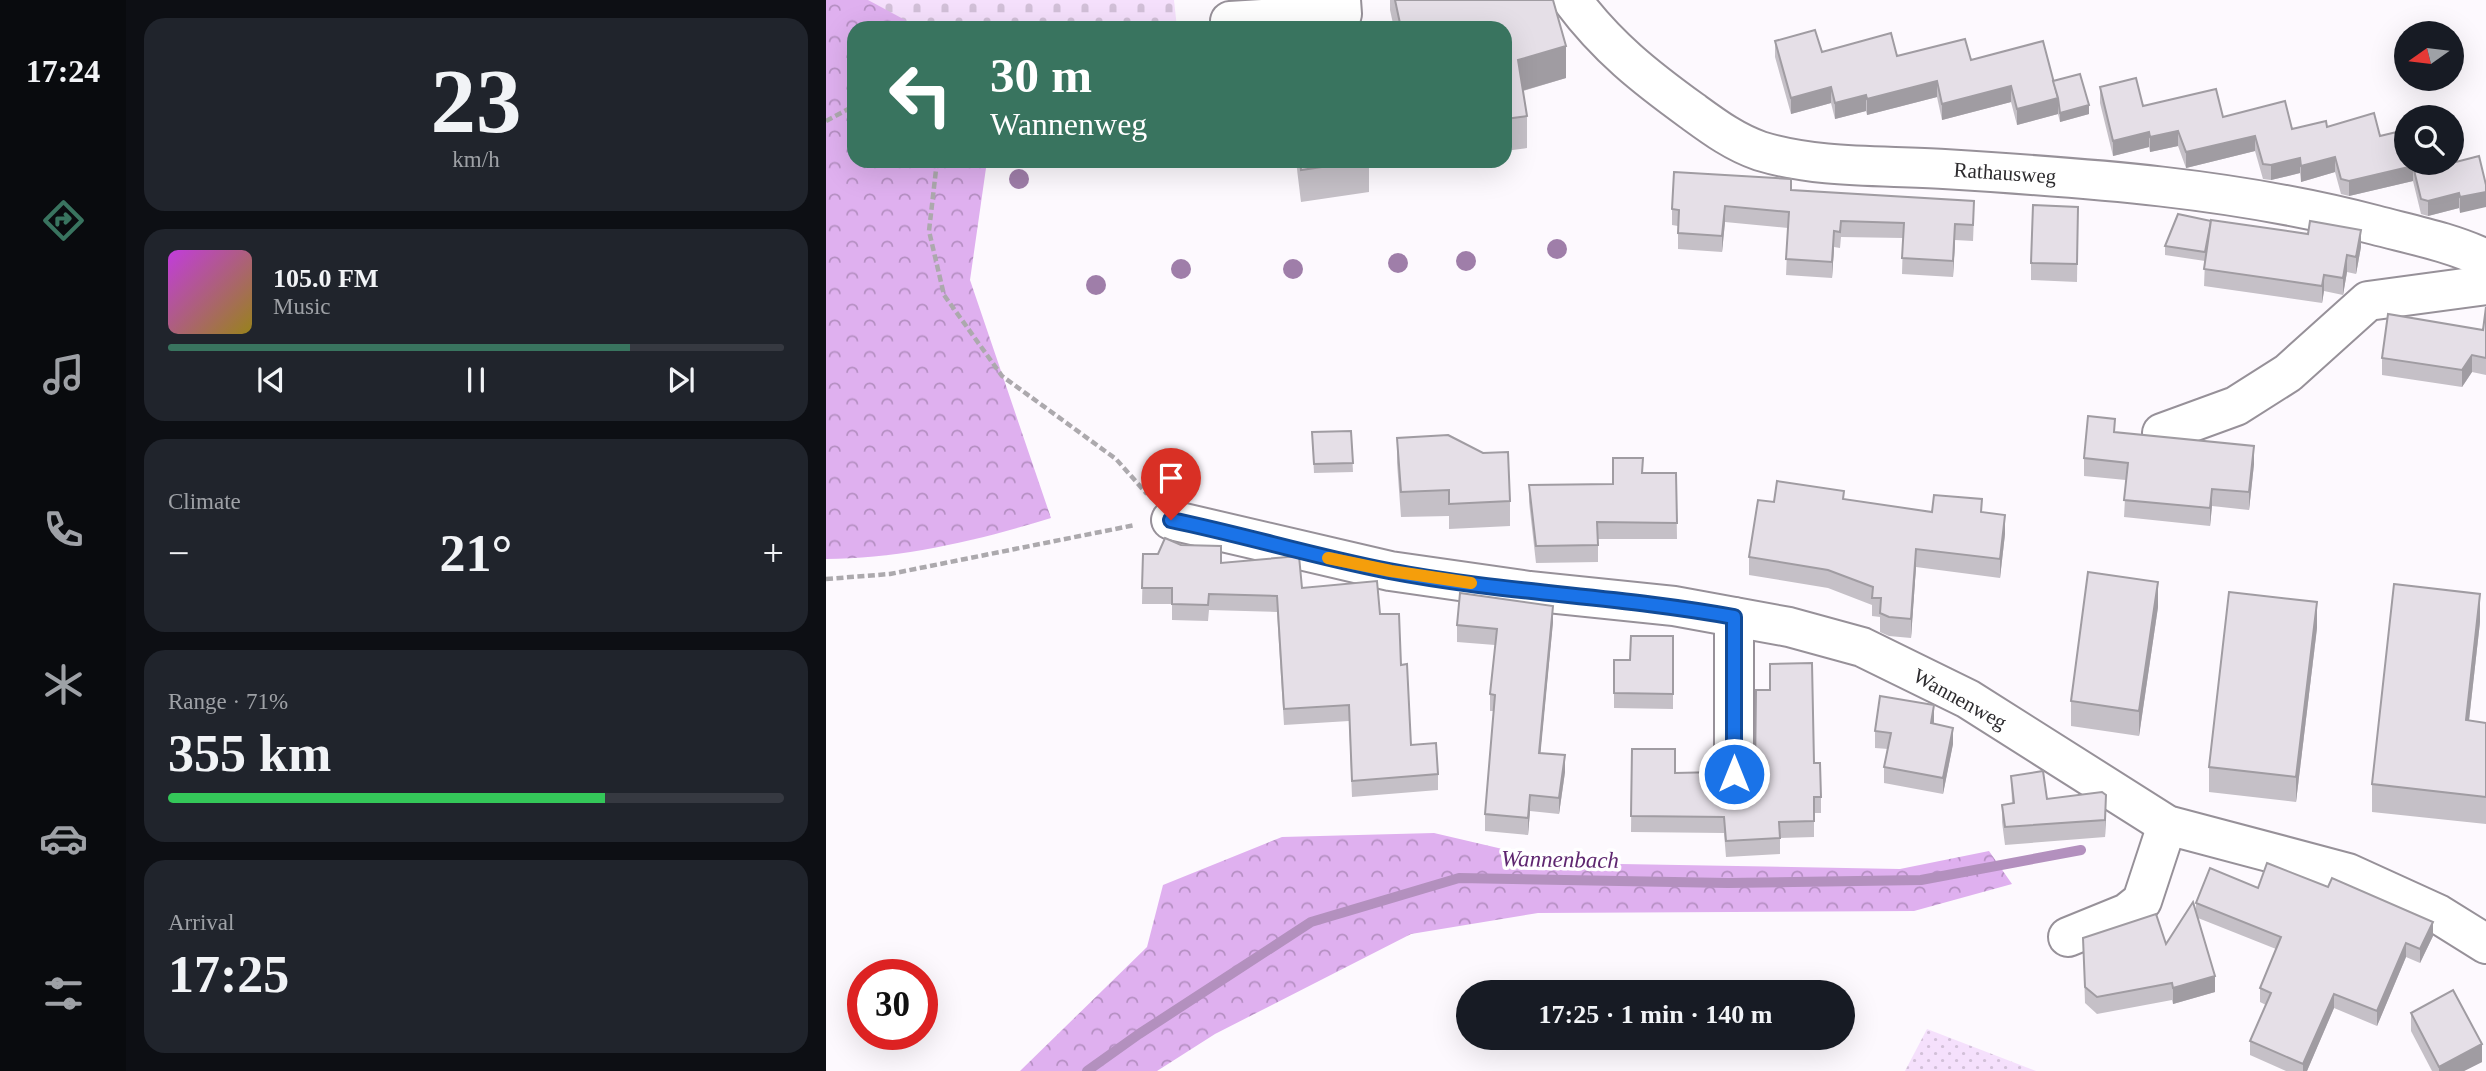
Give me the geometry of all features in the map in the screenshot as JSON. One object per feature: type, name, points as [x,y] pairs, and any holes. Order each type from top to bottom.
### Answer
[{"type":"street","points":[[1230,16],[1342,14],[1342,0]]},
{"type":"street","name":"Rathausweg","points":[[1572,0],[1590,24],[1636,72],[1730,138],[1762,151],[1839,164],[2088,179],[2313,208],[2430,238],[2486,259]]},
{"type":"street","points":[[2162,433],[2236,406],[2288,373],[2368,300],[2486,285]]},
{"type":"street","name":"Wannenweg","points":[[1171,520],[1391,571],[1529,592],[1674,606],[1789,627],[1862,647],[1968,699],[2167,825],[2348,873],[2438,914],[2486,944]]},
{"type":"street","points":[[1734,617],[1734,774]]},
{"type":"street","points":[[2068,937],[2127,913],[2142,901],[2167,825]]},
{"type":"path","points":[[826,121],[847,110]]},
{"type":"path","points":[[936,168],[929,231],[944,295],[1002,376],[1116,459],[1171,520]]},
{"type":"path","points":[[826,579],[890,574],[1100,530],[1171,520]]},
{"type":"green space","points":[[826,0],[872,0],[908,21],[847,21],[847,168],[986,168],[970,280],[1051,518],[940,547],[883,556],[826,559]]},
{"type":"green space","points":[[868,0],[1174,0],[1176,21],[907,21]]},
{"type":"green space","points":[[1434,833],[1563,863],[1900,869],[1989,851],[2012,884],[1914,911],[1538,913],[1411,934],[1215,1034],[1157,1071],[1020,1071],[1147,947],[1163,885],[1282,837]]},
{"type":"green space","points":[[1927,1029],[2036,1071],[1905,1071]]},
{"type":"building","points":[[1395,0],[1553,0],[1566,46],[1518,60],[1527,116],[1512,118],[1512,21],[1400,21]]},
{"type":"building","points":[[1815,30],[1822,52],[1891,33],[1897,56],[1965,39],[1971,60],[2043,41],[2058,98],[2017,109],[2011,86],[1942,104],[1937,81],[1867,99],[1866,95],[1835,103],[1831,87],[1791,98],[1775,41]]},
{"type":"building","points":[[2080,74],[2089,105],[2060,113],[2053,81]]},
{"type":"building","points":[[2136,78],[2143,106],[2216,89],[2223,117],[2285,101],[2292,129],[2326,121],[2327,127],[2374,113],[2380,136],[2394,133],[2394,170],[2349,181],[2341,179],[2335,157],[2301,166],[2300,158],[2271,165],[2263,164],[2255,136],[2186,152],[2178,131],[2150,137],[2149,132],[2113,141],[2100,87]]},
{"type":"building","points":[[2479,156],[2486,192],[2460,197],[2459,193],[2428,201],[2421,199],[2415,175],[2464,175],[2464,160]]},
{"type":"building","points":[[1674,172],[1791,179],[1791,190],[1974,201],[1973,225],[1955,224],[1953,261],[1902,258],[1904,223],[1841,221],[1840,232],[1834,231],[1832,262],[1786,259],[1789,212],[1725,206],[1722,236],[1678,233],[1679,210],[1672,209]]},
{"type":"building","points":[[2033,205],[2078,207],[2077,264],[2031,263]]},
{"type":"building","points":[[2178,214],[2211,221],[2205,252],[2165,246]]},
{"type":"building","points":[[2211,220],[2308,234],[2310,221],[2361,230],[2356,257],[2347,255],[2343,278],[2324,275],[2322,286],[2204,269]]},
{"type":"building","points":[[2486,307],[2486,358],[2472,355],[2462,370],[2382,358],[2388,314],[2483,330]]},
{"type":"building","points":[[2088,416],[2115,419],[2114,432],[2254,446],[2249,492],[2212,489],[2210,508],[2124,500],[2128,463],[2084,458]]},
{"type":"building","points":[[1351,431],[1353,463],[1314,464],[1312,432]]},
{"type":"building","points":[[1448,435],[1483,453],[1508,452],[1510,501],[1449,504],[1449,490],[1401,492],[1397,438]]},
{"type":"building","points":[[1613,458],[1643,458],[1642,473],[1676,473],[1677,523],[1597,522],[1598,545],[1536,546],[1529,485],[1613,484]]},
{"type":"building","points":[[1777,481],[1844,491],[1843,499],[1932,512],[1934,495],[1982,499],[1981,512],[2005,515],[2000,559],[1916,549],[1911,619],[1889,617],[1880,613],[1881,598],[1872,598],[1873,587],[1828,570],[1749,557],[1758,500],[1774,502]]},
{"type":"building","points":[[1165,538],[1181,545],[1221,546],[1221,563],[1299,556],[1302,588],[1377,581],[1380,614],[1399,614],[1401,665],[1407,664],[1411,745],[1436,743],[1438,774],[1352,781],[1349,705],[1284,709],[1277,596],[1209,594],[1208,605],[1172,604],[1172,588],[1142,588],[1143,554],[1158,554]]},
{"type":"building","points":[[2088,572],[2158,582],[2139,711],[2071,701]]},
{"type":"building","points":[[2394,584],[2480,594],[2466,720],[2486,723],[2486,797],[2372,784]]},
{"type":"building","points":[[2229,592],[2317,602],[2296,777],[2209,767]]},
{"type":"building","points":[[1460,593],[1553,606],[1539,753],[1565,755],[1559,798],[1530,795],[1528,818],[1485,814],[1495,695],[1490,694],[1497,629],[1457,625]]},
{"type":"building","points":[[1631,636],[1673,636],[1673,694],[1614,693],[1614,660],[1630,660]]},
{"type":"building","points":[[1812,663],[1814,763],[1820,763],[1821,797],[1814,797],[1814,821],[1779,822],[1780,838],[1726,841],[1724,817],[1631,816],[1632,749],[1675,749],[1675,773],[1718,772],[1733,780],[1744,777],[1755,771],[1756,690],[1770,690],[1770,664]]},
{"type":"building","points":[[1880,696],[1934,705],[1931,723],[1953,728],[1943,778],[1884,767],[1891,733],[1875,731]]},
{"type":"building","points":[[2043,771],[2047,799],[2102,792],[2106,795],[2105,820],[2005,827],[2002,805],[2014,803],[2011,776]]},
{"type":"building","points":[[2267,863],[2328,887],[2332,878],[2433,922],[2420,949],[2406,943],[2377,1011],[2334,994],[2303,1064],[2250,1041],[2271,993],[2260,988],[2281,937],[2196,903],[2210,868],[2258,888]]},
{"type":"building","points":[[2193,902],[2215,976],[2173,988],[2172,983],[2097,997],[2085,987],[2083,938],[2156,914],[2166,944]]},
{"type":"building","points":[[2453,990],[2482,1044],[2439,1067],[2411,1013]]},
{"type":"waterway","name":"Wannenbach","points":[[1087,1071],[1311,922],[1459,878],[1728,883],[1921,880],[2081,850]]},
{"type":"slow traffic","points":[[1328,558],[1471,583]]},
{"type":"route","points":[[1171,520],[1391,571],[1529,592],[1674,606],[1734,617],[1734,774]]}]
